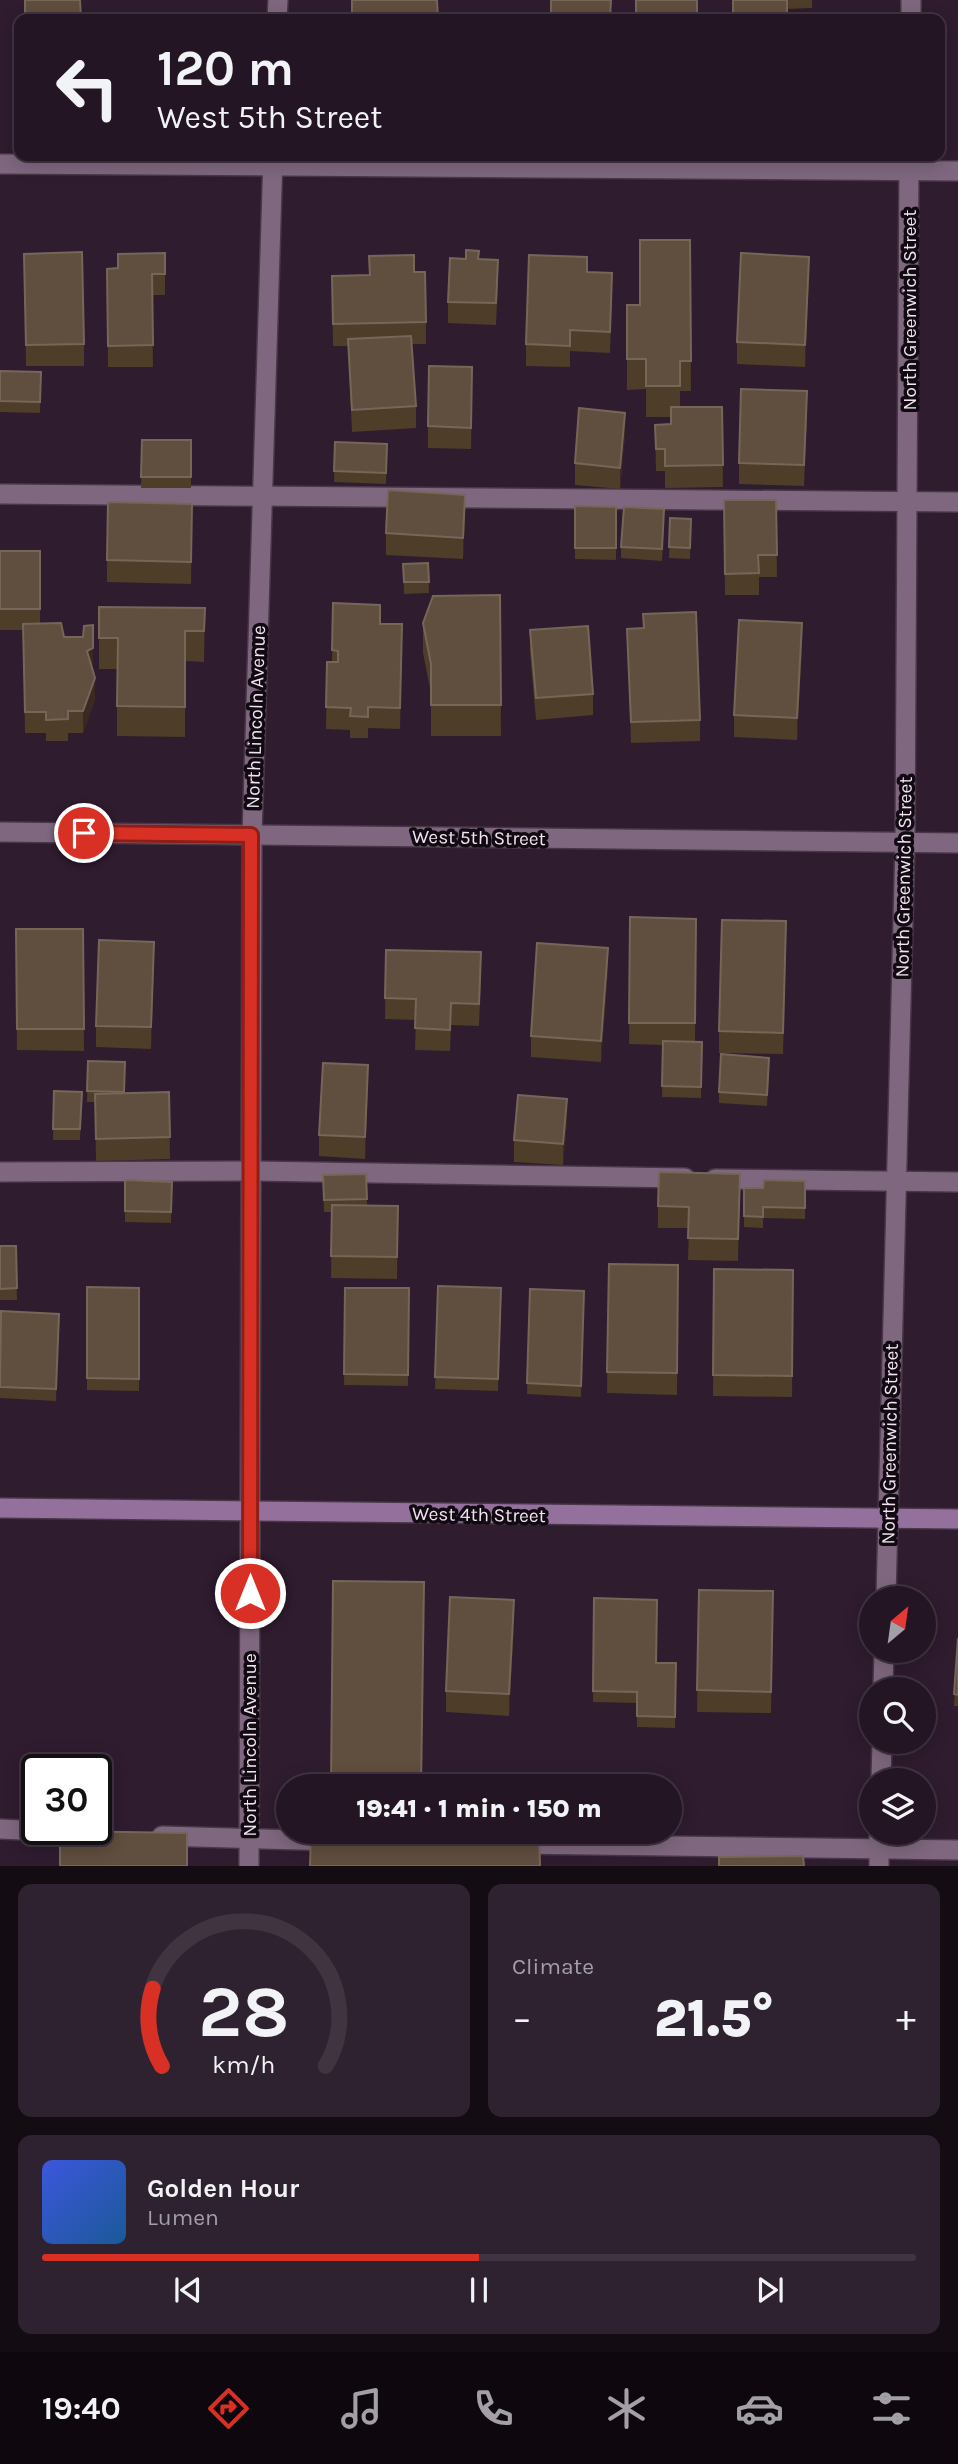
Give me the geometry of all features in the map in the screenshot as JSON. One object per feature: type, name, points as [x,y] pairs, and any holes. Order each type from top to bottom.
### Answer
[{"type":"main road","name":"West 4th Street","points":[[0,1508],[958,1520]]},
{"type":"street","points":[[0,164],[273,161],[909,163],[958,171]]},
{"type":"street","name":"North Lincoln Avenue","points":[[249,1866],[251,835],[273,161]]},
{"type":"street","name":"North Greenwich Street","points":[[886,1586],[905,842],[909,163]]},
{"type":"street","points":[[0,494],[958,502]]},
{"type":"street","name":"West 5th Street","points":[[0,832],[958,843]]},
{"type":"street","points":[[0,1172],[250,1171],[958,1182]]},
{"type":"street","points":[[0,1829],[21,1830]]},
{"type":"street","points":[[138,1835],[276,1840]]},
{"type":"street","points":[[559,1844],[958,1850]]},
{"type":"building","points":[[25,0],[80,0],[81,14],[25,14]]},
{"type":"building","points":[[352,0],[437,0],[438,14],[352,14]]},
{"type":"building","points":[[551,0],[611,0],[610,14],[551,14]]},
{"type":"building","points":[[636,0],[697,0],[697,14],[636,14]]},
{"type":"building","points":[[733,0],[787,0],[787,14],[733,14]]},
{"type":"building","points":[[640,240],[690,240],[691,361],[680,361],[680,386],[646,386],[646,359],[627,359],[627,305],[640,305]]},
{"type":"building","points":[[466,250],[479,251],[478,259],[498,260],[496,303],[448,302],[450,258],[466,259]]},
{"type":"building","points":[[82,252],[84,344],[26,345],[24,254]]},
{"type":"building","points":[[165,253],[165,274],[152,274],[153,345],[108,346],[107,269],[118,268],[118,254]]},
{"type":"building","points":[[741,253],[809,257],[805,345],[737,342]]},
{"type":"building","points":[[414,255],[414,272],[425,272],[426,322],[333,324],[332,276],[370,275],[369,256]]},
{"type":"building","points":[[529,255],[587,257],[587,272],[612,273],[610,332],[570,330],[570,346],[526,344]]},
{"type":"building","points":[[411,336],[416,406],[352,410],[348,339]]},
{"type":"building","points":[[429,366],[472,367],[471,428],[428,426]]},
{"type":"building","points":[[0,371],[41,372],[40,402],[0,401]]},
{"type":"building","points":[[741,389],[807,391],[804,465],[739,463]]},
{"type":"building","points":[[671,407],[722,407],[723,465],[665,466],[665,449],[656,449],[655,425],[671,424]]},
{"type":"building","points":[[579,408],[625,413],[620,468],[575,463]]},
{"type":"building","points":[[142,440],[191,440],[191,477],[141,477]]},
{"type":"building","points":[[335,442],[387,444],[386,473],[334,471]]},
{"type":"building","points":[[388,490],[465,495],[463,538],[386,533]]},
{"type":"building","points":[[724,500],[776,500],[777,555],[758,555],[759,573],[725,574]]},
{"type":"building","points":[[108,502],[192,504],[191,562],[107,560]]},
{"type":"building","points":[[575,506],[616,507],[616,548],[575,548]]},
{"type":"building","points":[[624,507],[664,509],[662,549],[621,547]]},
{"type":"building","points":[[670,518],[691,519],[690,548],[669,547]]},
{"type":"building","points":[[0,551],[40,551],[40,609],[0,609]]},
{"type":"building","points":[[428,563],[429,582],[404,582],[403,564]]},
{"type":"building","points":[[500,595],[501,705],[431,705],[431,664],[423,623],[433,596]]},
{"type":"building","points":[[333,603],[380,605],[380,624],[402,624],[400,708],[368,707],[368,717],[350,716],[351,708],[326,707],[327,662],[338,662],[338,651],[332,650]]},
{"type":"building","points":[[99,607],[205,608],[204,631],[185,631],[185,707],[117,706],[118,638],[99,638]]},
{"type":"building","points":[[696,612],[700,720],[631,722],[627,629],[644,628],[643,614]]},
{"type":"building","points":[[739,620],[802,623],[797,718],[734,715]]},
{"type":"building","points":[[61,623],[64,637],[83,637],[84,626],[93,625],[93,648],[87,651],[95,678],[83,711],[68,711],[68,719],[46,720],[46,712],[25,712],[23,624]]},
{"type":"building","points":[[588,626],[593,694],[536,698],[530,630]]},
{"type":"building","points":[[630,917],[696,919],[695,1023],[629,1023]]},
{"type":"building","points":[[722,920],[786,921],[783,1033],[719,1031]]},
{"type":"building","points":[[16,929],[83,929],[84,1029],[17,1029]]},
{"type":"building","points":[[99,940],[154,942],[151,1027],[96,1026]]},
{"type":"building","points":[[537,943],[608,948],[601,1041],[531,1036]]},
{"type":"building","points":[[386,950],[481,952],[479,1004],[451,1003],[450,1030],[415,1028],[416,999],[385,998]]},
{"type":"building","points":[[663,1041],[702,1042],[701,1087],[662,1086]]},
{"type":"building","points":[[721,1054],[769,1058],[767,1095],[719,1092]]},
{"type":"building","points":[[88,1061],[125,1062],[124,1092],[87,1091]]},
{"type":"building","points":[[323,1063],[368,1065],[365,1137],[319,1135]]},
{"type":"building","points":[[54,1091],[82,1092],[80,1129],[53,1129]]},
{"type":"building","points":[[169,1092],[170,1137],[96,1139],[95,1094]]},
{"type":"building","points":[[518,1095],[567,1099],[563,1144],[514,1140]]},
{"type":"building","points":[[659,1172],[740,1174],[738,1239],[688,1238],[689,1207],[658,1206]]},
{"type":"building","points":[[366,1174],[367,1199],[324,1200],[323,1175]]},
{"type":"building","points":[[125,1180],[172,1182],[171,1212],[125,1211]]},
{"type":"building","points":[[764,1180],[805,1181],[805,1208],[763,1207],[763,1217],[744,1216],[744,1188],[763,1188]]},
{"type":"building","points":[[332,1205],[398,1206],[397,1257],[331,1256]]},
{"type":"building","points":[[0,1246],[16,1246],[17,1288],[0,1289]]},
{"type":"building","points":[[609,1264],[678,1265],[677,1373],[607,1372]]},
{"type":"building","points":[[714,1269],[793,1270],[792,1376],[713,1375]]},
{"type":"building","points":[[438,1286],[501,1288],[498,1379],[435,1377]]},
{"type":"building","points":[[87,1287],[139,1288],[139,1379],[87,1378]]},
{"type":"building","points":[[345,1288],[409,1288],[408,1375],[344,1374]]},
{"type":"building","points":[[530,1289],[584,1291],[581,1386],[527,1383]]},
{"type":"building","points":[[1,1311],[59,1314],[56,1389],[0,1387]]},
{"type":"building","points":[[333,1581],[424,1582],[421,1774],[331,1774]]},
{"type":"building","points":[[699,1590],[773,1591],[771,1692],[697,1690]]},
{"type":"building","points":[[450,1597],[514,1600],[509,1694],[446,1691]]},
{"type":"building","points":[[594,1598],[657,1600],[656,1663],[676,1663],[675,1717],[637,1716],[637,1692],[593,1691]]},
{"type":"building","points":[[958,1638],[958,1695],[954,1694]]},
{"type":"building","points":[[112,1832],[187,1833],[187,1866],[60,1866],[60,1845],[112,1845]]},
{"type":"building","points":[[311,1844],[539,1844],[540,1866],[310,1866]]},
{"type":"building","points":[[803,1856],[804,1866],[719,1866],[719,1857]]},
{"type":"route","points":[[84,833],[251,835],[250,1593]]}]
